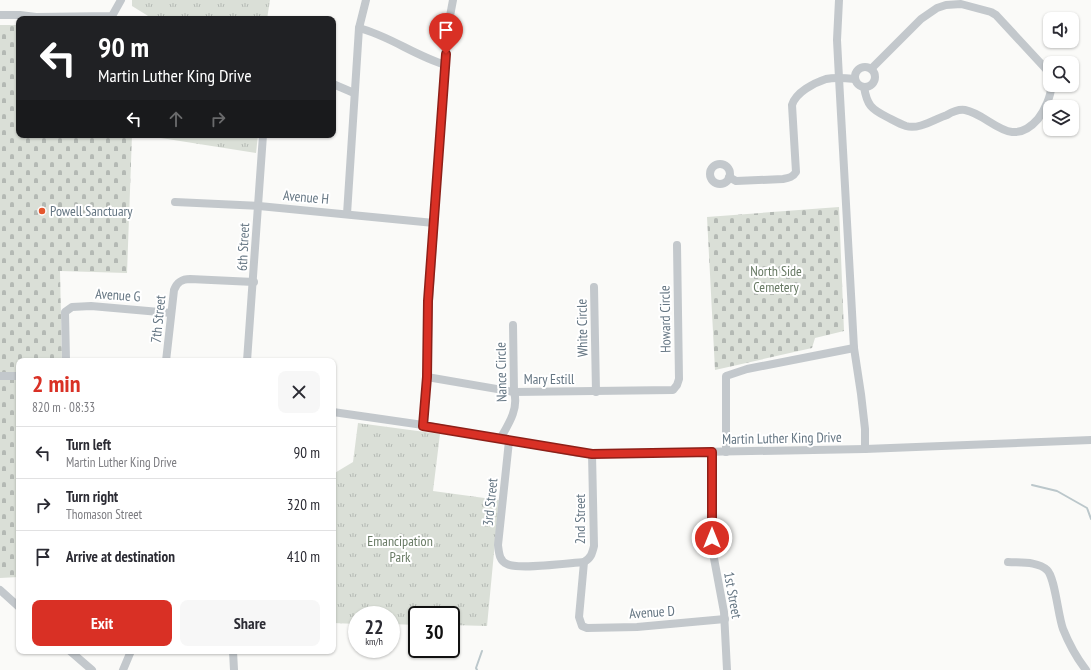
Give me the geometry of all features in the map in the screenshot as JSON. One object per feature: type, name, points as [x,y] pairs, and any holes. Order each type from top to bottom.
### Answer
[{"type":"street","points":[[112,16],[121,0]]},
{"type":"street","points":[[347,214],[359,28],[366,0]]},
{"type":"street","points":[[423,426],[427,377],[428,301],[446,65],[447,32],[453,0]]},
{"type":"street","points":[[839,0],[839,78],[854,348],[865,428],[865,449]]},
{"type":"street","points":[[871,69],[929,12],[946,5],[961,4],[983,9],[996,15],[1043,67]]},
{"type":"street","points":[[0,16],[28,16]]},
{"type":"street","points":[[359,28],[375,32],[434,61],[446,65]]},
{"type":"street","points":[[865,67],[871,69],[875,75],[874,81],[870,86],[864,87],[858,84],[855,78],[856,72],[865,67]]},
{"type":"street","points":[[729,177],[736,181],[783,179],[793,176],[796,172],[792,105],[797,95],[827,79],[855,78]]},
{"type":"street","points":[[336,85],[354,93]]},
{"type":"street","points":[[864,87],[871,107],[905,126],[919,126],[952,112],[964,110],[998,128],[1014,132],[1031,127],[1041,114],[1051,92]]},
{"type":"street","name":"6th Street","points":[[247,358],[264,138]]},
{"type":"street","name":"Avenue H","points":[[175,202],[259,206],[434,223]]},
{"type":"street","name":"Howard Circle","points":[[673,390],[679,379],[677,245]]},
{"type":"street","name":"7th Street","points":[[166,358],[174,290],[179,282],[184,279],[190,279],[254,282]]},
{"type":"street","name":"White Circle","points":[[594,287],[596,392]]},
{"type":"street","name":"Avenue G","points":[[66,358],[65,312],[72,307],[91,306],[171,313]]},
{"type":"street","name":"Nance Circle","points":[[500,439],[512,418],[516,398],[514,392],[513,325]]},
{"type":"street","points":[[726,452],[726,376],[747,369],[854,348]]},
{"type":"street","points":[[0,376],[16,376]]},
{"type":"street","name":"Mary Estill","points":[[427,377],[514,392],[673,390]]},
{"type":"street","name":"Martin Luther King Drive","points":[[336,412],[592,454],[865,449],[1091,440]]},
{"type":"street","name":"3rd Street","points":[[509,441],[498,545],[500,559],[506,564],[519,567],[584,562]]},
{"type":"street","name":"1st Street","points":[[712,452],[713,553],[724,619],[727,670]]},
{"type":"street","name":"2nd Street","points":[[582,626],[579,617],[584,562],[592,555],[594,546],[592,454]]},
{"type":"street","points":[[1008,562],[1033,564],[1043,567],[1050,573],[1052,576],[1063,629],[1077,657],[1086,670]]},
{"type":"street","points":[[0,590],[16,604]]},
{"type":"street","name":"Avenue D","points":[[582,626],[587,628],[637,627],[724,619]]},
{"type":"street","points":[[73,654],[92,670]]},
{"type":"street","points":[[123,670],[130,654]]},
{"type":"street","points":[[233,654],[234,670]]},
{"type":"green space","points":[[132,0],[270,0],[267,16],[148,16],[132,6]]},
{"type":"green space","points":[[0,25],[16,25],[16,138],[132,138],[127,273],[60,271],[62,358],[16,358],[16,577],[0,578]]},
{"type":"green space","points":[[161,138],[258,138],[256,153]]},
{"type":"green space","name":"North Side Cemetery","points":[[839,207],[844,331],[815,338],[812,348],[715,370],[707,217]]},
{"type":"green space","name":"Emancipation Park","points":[[358,423],[440,434],[433,491],[499,500],[487,626],[460,625],[460,606],[408,606],[408,625],[400,624],[400,606],[348,606],[348,624],[336,623],[336,472],[353,462]]},
{"type":"waterway","points":[[1032,485],[1057,491],[1087,508],[1091,519]]},
{"type":"waterway","points":[[477,670],[476,668],[482,651]]},
{"type":"place","name":"Powell Sanctuary","points":[[42,211]]},
{"type":"route","points":[[446,54],[428,301],[427,377],[423,426],[579,453],[611,455],[712,452],[712,538]]}]
